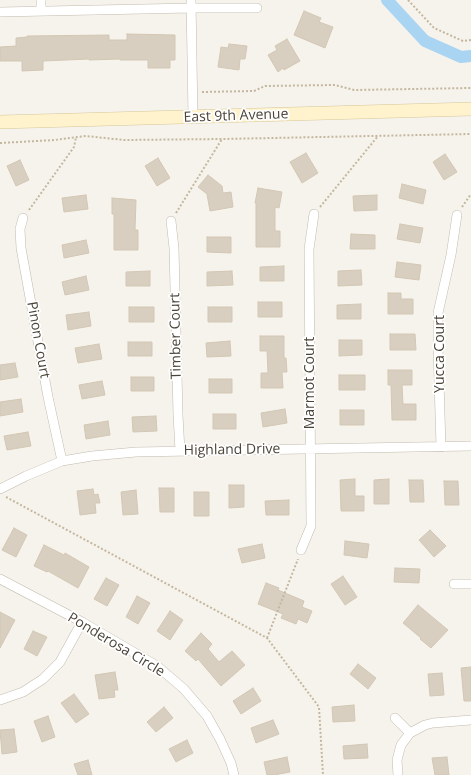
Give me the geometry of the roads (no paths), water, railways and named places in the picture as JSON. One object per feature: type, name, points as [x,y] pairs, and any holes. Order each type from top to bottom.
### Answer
[{"type":"main road","name":"East 9th Avenue","points":[[0,122],[471,109]]},
{"type":"street","points":[[41,0],[41,11]]},
{"type":"street","points":[[191,4],[193,117]]},
{"type":"street","points":[[0,12],[191,4],[257,8]]},
{"type":"street","name":"Marmot Court","points":[[301,550],[311,526],[309,248],[314,214]]},
{"type":"street","name":"Yucca Court","points":[[441,447],[438,313],[451,255],[457,215]]},
{"type":"street","name":"Pinon Court","points":[[23,218],[20,229],[21,248],[48,397],[62,461]]},
{"type":"street","name":"Timber Court","points":[[171,221],[174,248],[180,451]]},
{"type":"street","name":"Highland Drive","points":[[0,489],[62,461],[92,456],[136,452],[471,446]]},
{"type":"street","name":"Ponderosa Circle","points":[[0,579],[82,622],[157,666],[184,689],[207,716],[231,763],[234,775]]},
{"type":"street","points":[[454,584],[471,584]]},
{"type":"street","points":[[0,700],[23,692],[43,679],[60,662],[82,622]]},
{"type":"street","points":[[395,718],[410,733]]},
{"type":"street","points":[[398,775],[397,760],[401,745],[410,733],[425,725],[433,723],[471,720]]},
{"type":"waterway","points":[[387,0],[425,41],[461,57],[471,56]]}]
